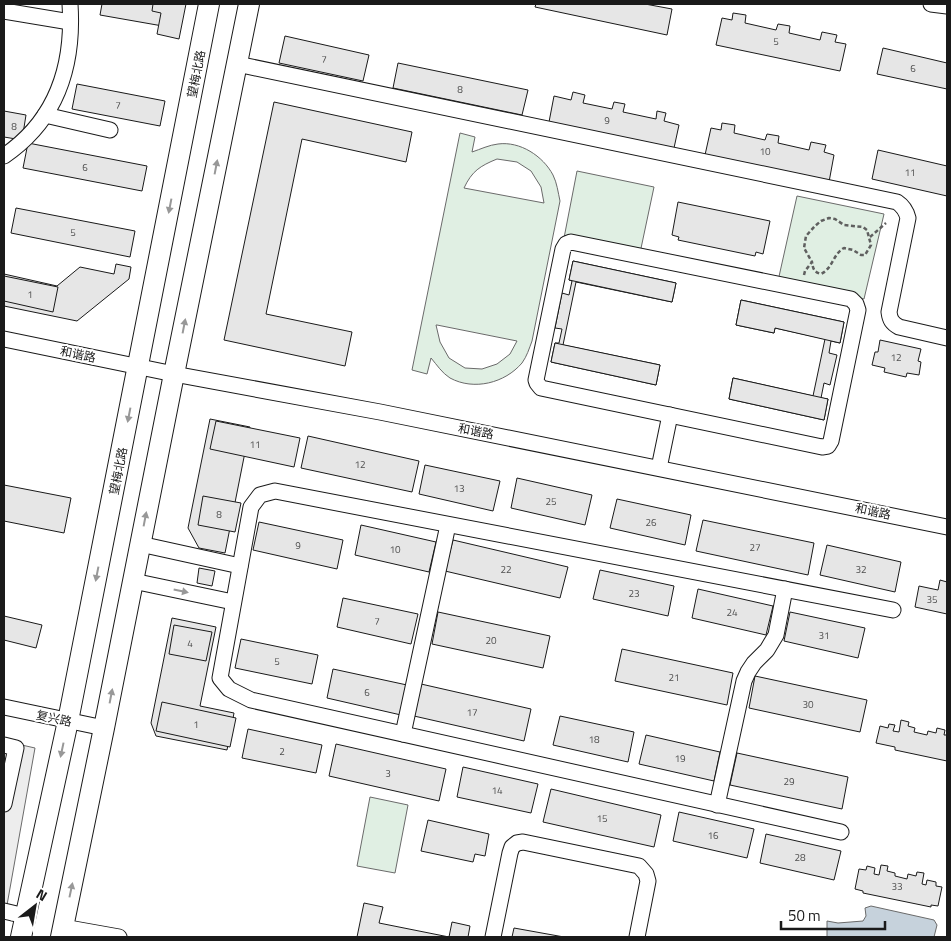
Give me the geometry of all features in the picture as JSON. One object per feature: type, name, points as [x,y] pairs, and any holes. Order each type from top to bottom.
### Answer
[{"type":"main road","name":"望梅北路","points":[[21,937],[68,721],[209,4]]},
{"type":"main road","points":[[62,932],[249,4]]},
{"type":"street","points":[[4,156],[16,148],[30,134],[45,116],[57,95],[65,71],[70,41],[70,4]]},
{"type":"street","points":[[931,4],[947,6]]},
{"type":"street","points":[[4,10],[70,22]]},
{"type":"street","points":[[237,64],[897,202],[903,206],[908,218],[889,312],[890,319],[899,327],[947,338]]},
{"type":"street","points":[[45,116],[110,130]]},
{"type":"street","points":[[571,242],[800,289],[851,299],[856,304],[858,310],[831,442],[828,446],[822,447],[541,388],[537,384],[536,380],[562,249],[571,242]]},
{"type":"street","name":"和谐路","points":[[4,339],[174,374],[380,412],[947,527]]},
{"type":"street","points":[[659,468],[670,415]]},
{"type":"street","points":[[841,832],[251,700],[229,689],[220,678],[250,508],[260,495],[275,492],[893,610]]},
{"type":"street","points":[[404,734],[448,525]]},
{"type":"street","points":[[140,544],[240,566]]},
{"type":"street","points":[[133,581],[233,602]]},
{"type":"street","points":[[717,805],[744,681],[754,663],[767,650],[776,635],[785,589]]},
{"type":"street","name":"复兴路","points":[[4,707],[104,728]]},
{"type":"street","points":[[4,745],[16,748],[4,804]]},
{"type":"street","points":[[493,937],[510,853],[512,847],[517,843],[523,842],[638,866],[646,874],[648,881],[637,937]]},
{"type":"street","points":[[4,911],[25,916]]},
{"type":"street","points":[[62,932],[119,937]]},
{"type":"path","points":[[828,218],[835,219],[844,224],[863,227],[870,238],[871,245],[866,255],[861,255],[853,250],[844,248],[834,258],[826,272],[816,273],[812,262],[804,248],[806,236],[821,221],[828,218]]},
{"type":"path","points":[[870,238],[886,223]]},
{"type":"path","points":[[800,289],[805,271],[812,262]]},
{"type":"green space","points":[[460,133],[475,137],[472,152],[498,144],[514,145],[530,151],[549,168],[556,184],[560,201],[532,341],[525,358],[507,376],[489,383],[469,384],[459,382],[450,378],[431,358],[427,374],[412,370]],"holes":[[[497,159],[517,162],[531,171],[541,187],[544,203],[464,188],[470,177],[477,170]],[[437,325],[517,341],[510,354],[497,364],[482,369],[465,368],[449,358],[440,342]]]},
{"type":"green space","points":[[577,171],[654,187],[640,253],[564,238]]},
{"type":"green space","points":[[797,196],[884,214],[864,299],[778,281]]},
{"type":"green space","points":[[370,797],[408,805],[395,873],[357,866]]},
{"type":"shaded area","points":[[4,741],[35,748],[7,905],[4,905]]},
{"type":"shaded area","points":[[871,906],[934,920],[937,925],[934,937],[827,937],[827,921],[838,923],[863,921],[866,916],[865,908]]},
{"type":"building","points":[[102,4],[163,4],[177,6],[174,28],[100,15]]},
{"type":"building","points":[[153,4],[186,4],[179,39],[157,34],[161,13],[152,11]]},
{"type":"building","points":[[536,4],[645,4],[672,9],[667,35],[535,7]]},
{"type":"building","points":[[733,13],[746,15],[745,23],[776,30],[778,24],[790,26],[789,33],[820,40],[822,32],[837,35],[835,42],[846,44],[840,71],[716,45],[722,18],[732,20]]},
{"type":"building","points":[[285,36],[369,55],[363,81],[279,63]]},
{"type":"building","points":[[883,48],[947,63],[947,89],[877,74]]},
{"type":"building","points":[[398,63],[528,90],[522,115],[393,88]]},
{"type":"building","points":[[77,84],[165,101],[160,126],[72,109]]},
{"type":"building","points":[[573,92],[585,95],[583,103],[612,109],[614,102],[625,104],[623,112],[656,119],[657,111],[666,113],[664,121],[679,125],[674,148],[549,122],[554,96],[571,100]]},
{"type":"building","points":[[274,102],[412,132],[406,162],[302,139],[266,314],[352,332],[345,366],[224,340]]},
{"type":"building","points":[[4,111],[26,115],[22,140],[4,137]]},
{"type":"building","points":[[722,123],[735,125],[734,133],[765,140],[767,134],[779,136],[778,143],[809,150],[811,142],[826,145],[824,152],[834,155],[829,182],[705,155],[711,128],[721,130]]},
{"type":"building","points":[[28,143],[147,166],[142,191],[23,168]]},
{"type":"building","points":[[878,150],[947,166],[947,196],[872,179]]},
{"type":"building","points":[[678,202],[770,221],[763,254],[756,252],[755,256],[678,240],[679,237],[672,235]]},
{"type":"building","points":[[16,208],[135,231],[130,257],[11,233]]},
{"type":"building","points":[[573,261],[676,283],[672,302],[576,282],[563,345],[660,365],[656,385],[551,362],[555,343],[559,343],[562,329],[555,328],[562,293],[569,295],[572,281],[569,280]]},
{"type":"building","points":[[573,261],[676,283],[672,302],[569,280]]},
{"type":"building","points":[[116,264],[131,267],[129,279],[77,321],[4,306],[4,274],[57,286],[80,267],[114,274]]},
{"type":"building","points":[[4,276],[58,287],[53,312],[4,301]]},
{"type":"building","points":[[741,300],[844,322],[840,343],[831,341],[829,353],[837,355],[830,385],[824,383],[821,398],[828,399],[824,420],[729,399],[733,378],[813,396],[825,339],[775,328],[774,333],[736,325]]},
{"type":"building","points":[[741,300],[844,322],[840,343],[775,328],[774,333],[736,325]]},
{"type":"building","points":[[880,340],[921,349],[918,361],[921,362],[919,375],[907,373],[906,377],[884,372],[885,368],[872,365],[875,352],[878,352]]},
{"type":"building","points":[[555,343],[660,365],[656,385],[551,362]]},
{"type":"building","points":[[733,378],[828,399],[824,420],[729,399]]},
{"type":"building","points":[[210,419],[250,427],[225,553],[199,548],[188,528]]},
{"type":"building","points":[[216,421],[300,438],[294,467],[210,449]]},
{"type":"building","points":[[308,436],[419,461],[412,492],[301,468]]},
{"type":"building","points":[[425,465],[500,481],[493,511],[419,494]]},
{"type":"building","points":[[517,478],[592,495],[585,525],[511,508]]},
{"type":"building","points":[[4,485],[71,498],[64,533],[4,521]]},
{"type":"building","points":[[203,496],[241,503],[235,532],[198,525]]},
{"type":"building","points":[[617,499],[691,515],[685,545],[610,528]]},
{"type":"building","points":[[703,520],[814,543],[808,575],[696,551]]},
{"type":"building","points":[[259,522],[343,540],[337,569],[253,550]]},
{"type":"building","points":[[361,525],[436,542],[429,572],[355,555]]},
{"type":"building","points":[[453,540],[568,567],[560,598],[445,571]]},
{"type":"building","points":[[827,545],[901,562],[895,592],[820,575]]},
{"type":"building","points":[[199,568],[215,571],[212,586],[197,583]]},
{"type":"building","points":[[600,570],[674,586],[668,616],[593,599]]},
{"type":"building","points":[[940,580],[947,582],[947,614],[915,607],[919,586],[938,590]]},
{"type":"building","points":[[698,589],[773,606],[766,635],[692,618]]},
{"type":"building","points":[[343,598],[418,614],[411,644],[337,627]]},
{"type":"building","points":[[438,612],[550,636],[543,668],[432,644]]},
{"type":"building","points":[[790,612],[865,628],[858,658],[784,641]]},
{"type":"building","points":[[4,616],[42,625],[36,648],[4,640]]},
{"type":"building","points":[[172,618],[216,627],[200,706],[234,713],[227,750],[156,736],[151,723]]},
{"type":"building","points":[[174,625],[212,632],[206,661],[169,654]]},
{"type":"building","points":[[241,639],[318,655],[312,684],[235,668]]},
{"type":"building","points":[[622,649],[733,673],[727,705],[615,681]]},
{"type":"building","points":[[333,669],[407,685],[401,715],[327,698]]},
{"type":"building","points":[[755,676],[867,700],[860,732],[749,708]]},
{"type":"building","points":[[421,684],[531,709],[524,741],[414,716]]},
{"type":"building","points":[[162,702],[236,718],[230,747],[156,731]]},
{"type":"building","points":[[560,716],[634,732],[628,762],[553,745]]},
{"type":"building","points":[[901,720],[909,722],[908,726],[915,728],[914,732],[927,735],[928,731],[936,733],[937,728],[945,730],[944,735],[947,735],[947,761],[895,750],[895,747],[876,743],[880,726],[888,728],[889,724],[895,725],[893,731],[899,732]]},
{"type":"building","points":[[248,729],[322,745],[316,773],[242,758]]},
{"type":"building","points":[[646,735],[720,752],[714,781],[639,764]]},
{"type":"building","points":[[336,744],[446,769],[439,801],[329,776]]},
{"type":"building","points":[[737,753],[848,777],[842,809],[730,785]]},
{"type":"building","points":[[463,767],[538,784],[531,813],[457,797]]},
{"type":"building","points":[[551,789],[661,815],[654,847],[543,822]]},
{"type":"building","points":[[679,812],[754,829],[747,858],[673,841]]},
{"type":"building","points":[[428,820],[489,834],[485,856],[475,854],[473,862],[421,851]]},
{"type":"building","points":[[766,834],[841,851],[834,880],[760,863]]},
{"type":"building","points":[[881,865],[888,866],[887,871],[895,873],[895,876],[907,879],[908,874],[916,876],[917,872],[924,873],[922,884],[926,885],[927,880],[936,882],[936,886],[942,887],[938,906],[931,905],[931,907],[863,893],[863,891],[855,889],[859,869],[866,870],[867,866],[875,868],[874,874],[879,875]]},
{"type":"building","points":[[364,903],[383,907],[379,923],[449,937],[357,937]]},
{"type":"building","points":[[452,922],[470,926],[468,937],[449,937]]},
{"type":"building","points":[[514,928],[564,937],[512,937]]}]
